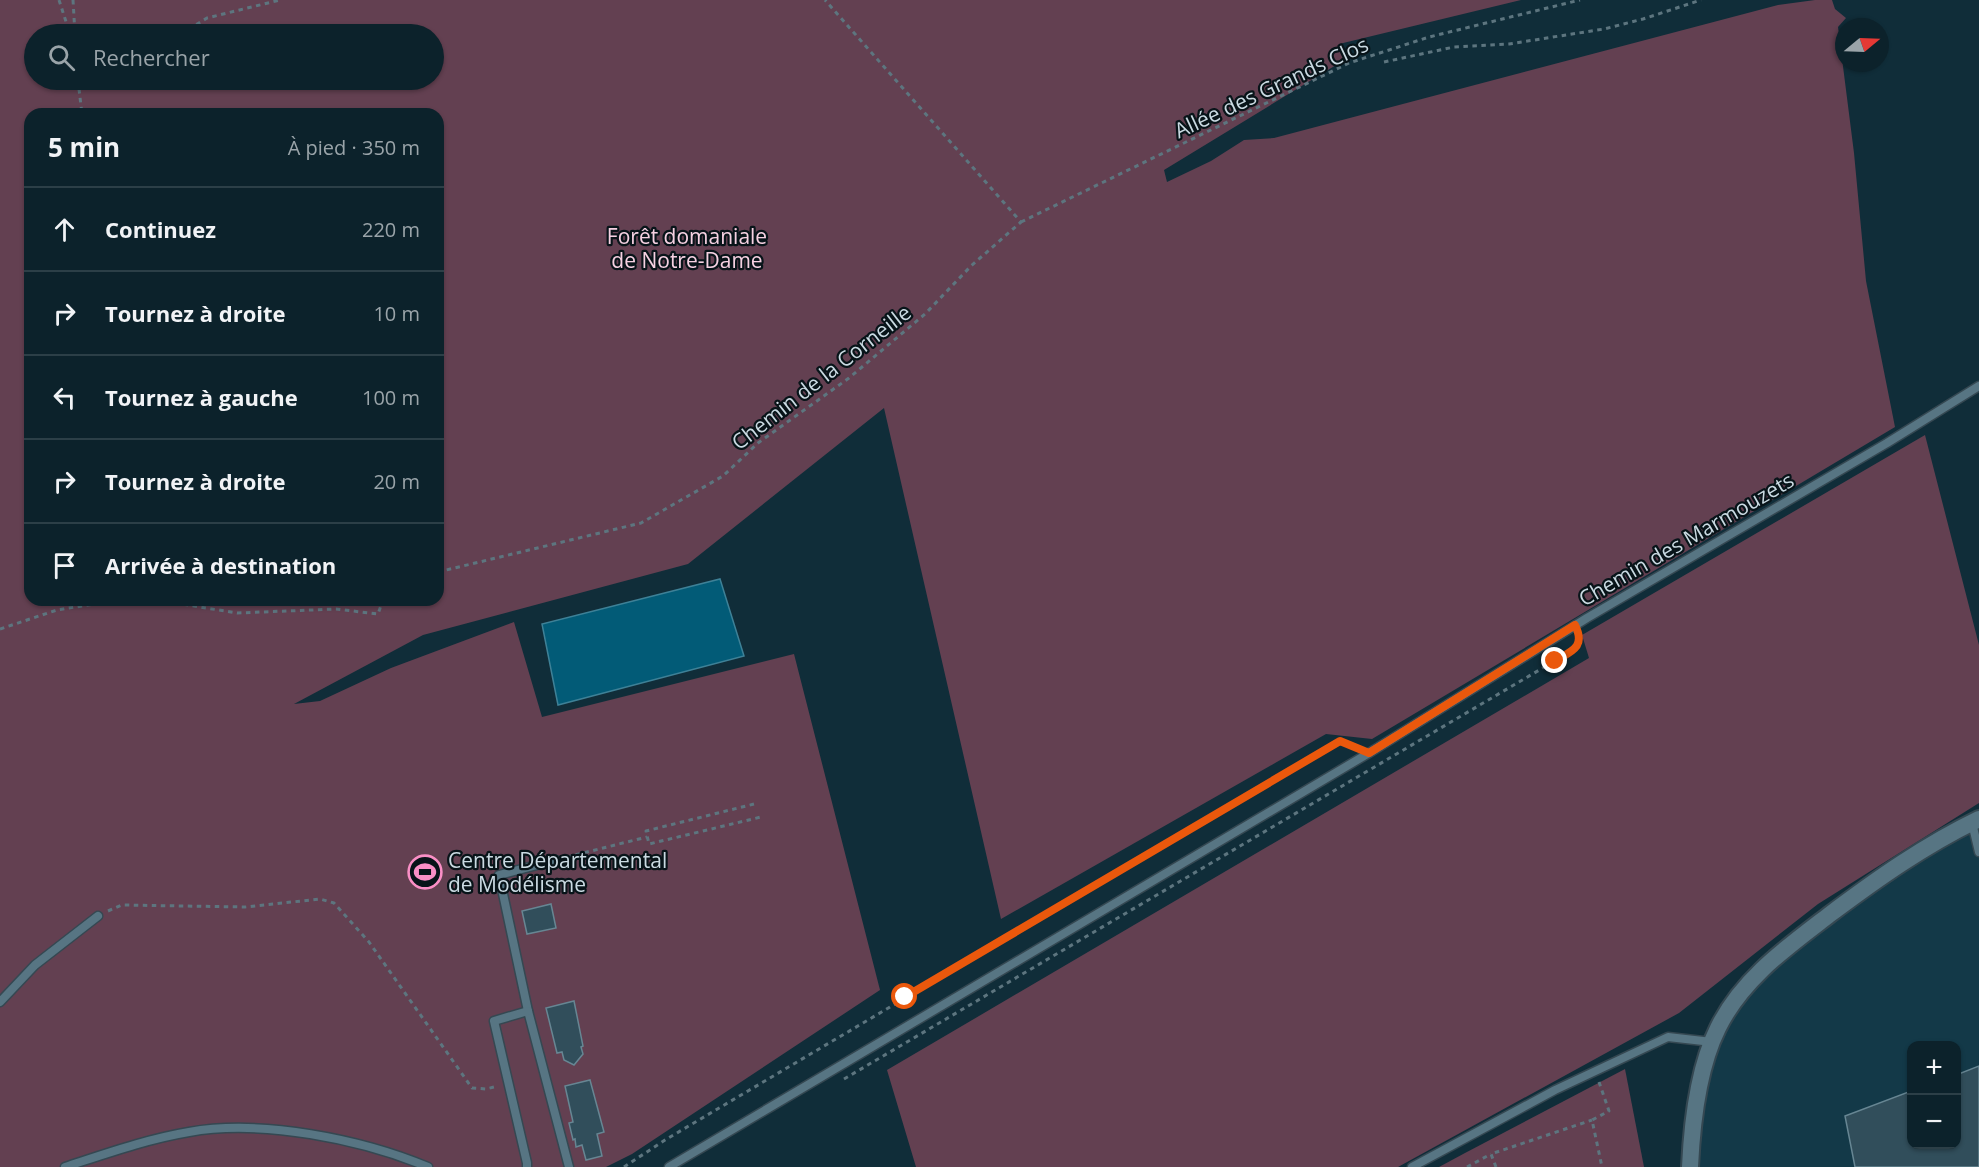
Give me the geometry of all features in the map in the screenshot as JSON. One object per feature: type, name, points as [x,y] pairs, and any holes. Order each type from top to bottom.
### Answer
[{"type":"street","points":[[1690,1167],[1698,1095],[1712,1042],[1733,1001],[1771,960],[1889,871],[1975,821]]},
{"type":"lane","name":"Chemin des Marmouzets","points":[[669,1167],[1369,753],[1575,625],[1887,443],[1979,386]]},
{"type":"lane","points":[[1975,821],[1979,852]]},
{"type":"lane","points":[[556,860],[499,875],[528,1011],[569,1167]]},
{"type":"lane","points":[[0,1002],[35,965],[98,916]]},
{"type":"lane","points":[[527,1167],[494,1021],[528,1011]]},
{"type":"lane","points":[[1412,1167],[1594,1072],[1668,1037],[1712,1042]]},
{"type":"lane","points":[[65,1167],[189,1131],[230,1128],[275,1130],[343,1140],[428,1167]]},
{"type":"path","points":[[60,0],[67,24]]},
{"type":"path","points":[[73,0],[74,24]]},
{"type":"path","points":[[197,24],[207,18],[280,0]]},
{"type":"path","points":[[825,0],[1021,222]]},
{"type":"path","name":"Allée des Grands Clos","points":[[1021,222],[1349,63],[1429,37],[1580,0]]},
{"type":"path","points":[[1384,62],[1454,47],[1509,44],[1604,29],[1701,0]]},
{"type":"path","points":[[79,90],[81,108]]},
{"type":"path","name":"Chemin de la Corneille","points":[[444,571],[641,523],[723,476],[759,443],[849,378],[925,314],[971,266],[1021,222]]},
{"type":"path","points":[[0,629],[57,609],[77,606]]},
{"type":"path","points":[[197,606],[237,612],[336,609],[378,614],[380,606]]},
{"type":"path","points":[[838,1083],[1575,649],[1579,641],[1579,633],[1575,625]]},
{"type":"path","points":[[624,1167],[696,1121],[1340,741],[1369,753]]},
{"type":"path","points":[[754,804],[646,831],[649,844],[761,816]]},
{"type":"path","points":[[556,860],[647,837]]},
{"type":"path","points":[[98,916],[122,905],[245,907],[320,899],[334,903],[369,942],[472,1088],[486,1089],[508,1083]]},
{"type":"path","points":[[1467,1167],[1491,1154],[1593,1120],[1609,1111],[1594,1072]]},
{"type":"path","points":[[1593,1120],[1602,1167]]},
{"type":"path","points":[[1491,1154],[1496,1167]]},
{"type":"shaded area","points":[[720,579],[744,656],[558,705],[542,624]]},
{"type":"shaded area","points":[[1979,819],[1979,1167],[1690,1167],[1712,1042],[1771,960]]},
{"type":"green space","name":"Forêt domaniale de Notre-Dame","points":[[0,0],[1521,0],[1339,44],[1346,59],[1164,170],[1167,182],[1211,161],[1244,140],[1274,138],[1778,5],[1832,0],[1835,9],[1846,18],[1835,18],[1835,72],[1844,72],[1866,281],[1895,427],[1372,739],[1326,734],[1001,919],[884,408],[688,564],[423,635],[294,704],[320,701],[391,668],[514,622],[542,717],[794,654],[880,990],[632,1154],[606,1167],[0,1167]]},
{"type":"green space","points":[[1925,435],[1979,645],[1979,803],[1818,904],[1679,1013],[1398,1167],[916,1167],[887,1070],[1589,658],[1582,635]]},
{"type":"green space","points":[[1625,1069],[1644,1167],[1439,1167],[1465,1153]]},
{"type":"building","points":[[551,904],[556,928],[527,934],[522,911]]},
{"type":"building","points":[[574,1001],[583,1054],[574,1065],[564,1060],[562,1052],[557,1053],[546,1008]]},
{"type":"building","points":[[1979,1066],[1979,1167],[1855,1167],[1845,1116],[1907,1093],[1907,1149],[1961,1149],[1961,1073]]},
{"type":"building","points":[[590,1080],[604,1132],[597,1134],[602,1156],[586,1160],[582,1145],[576,1147],[575,1139],[573,1140],[569,1123],[573,1122],[565,1086]]},
{"type":"place","name":"Centre Départemental de Modélisme","points":[[425,872]]},
{"type":"route","points":[[905,997],[1340,741],[1369,753],[1575,625],[1579,633],[1579,641],[1575,649],[1555,661]]}]
